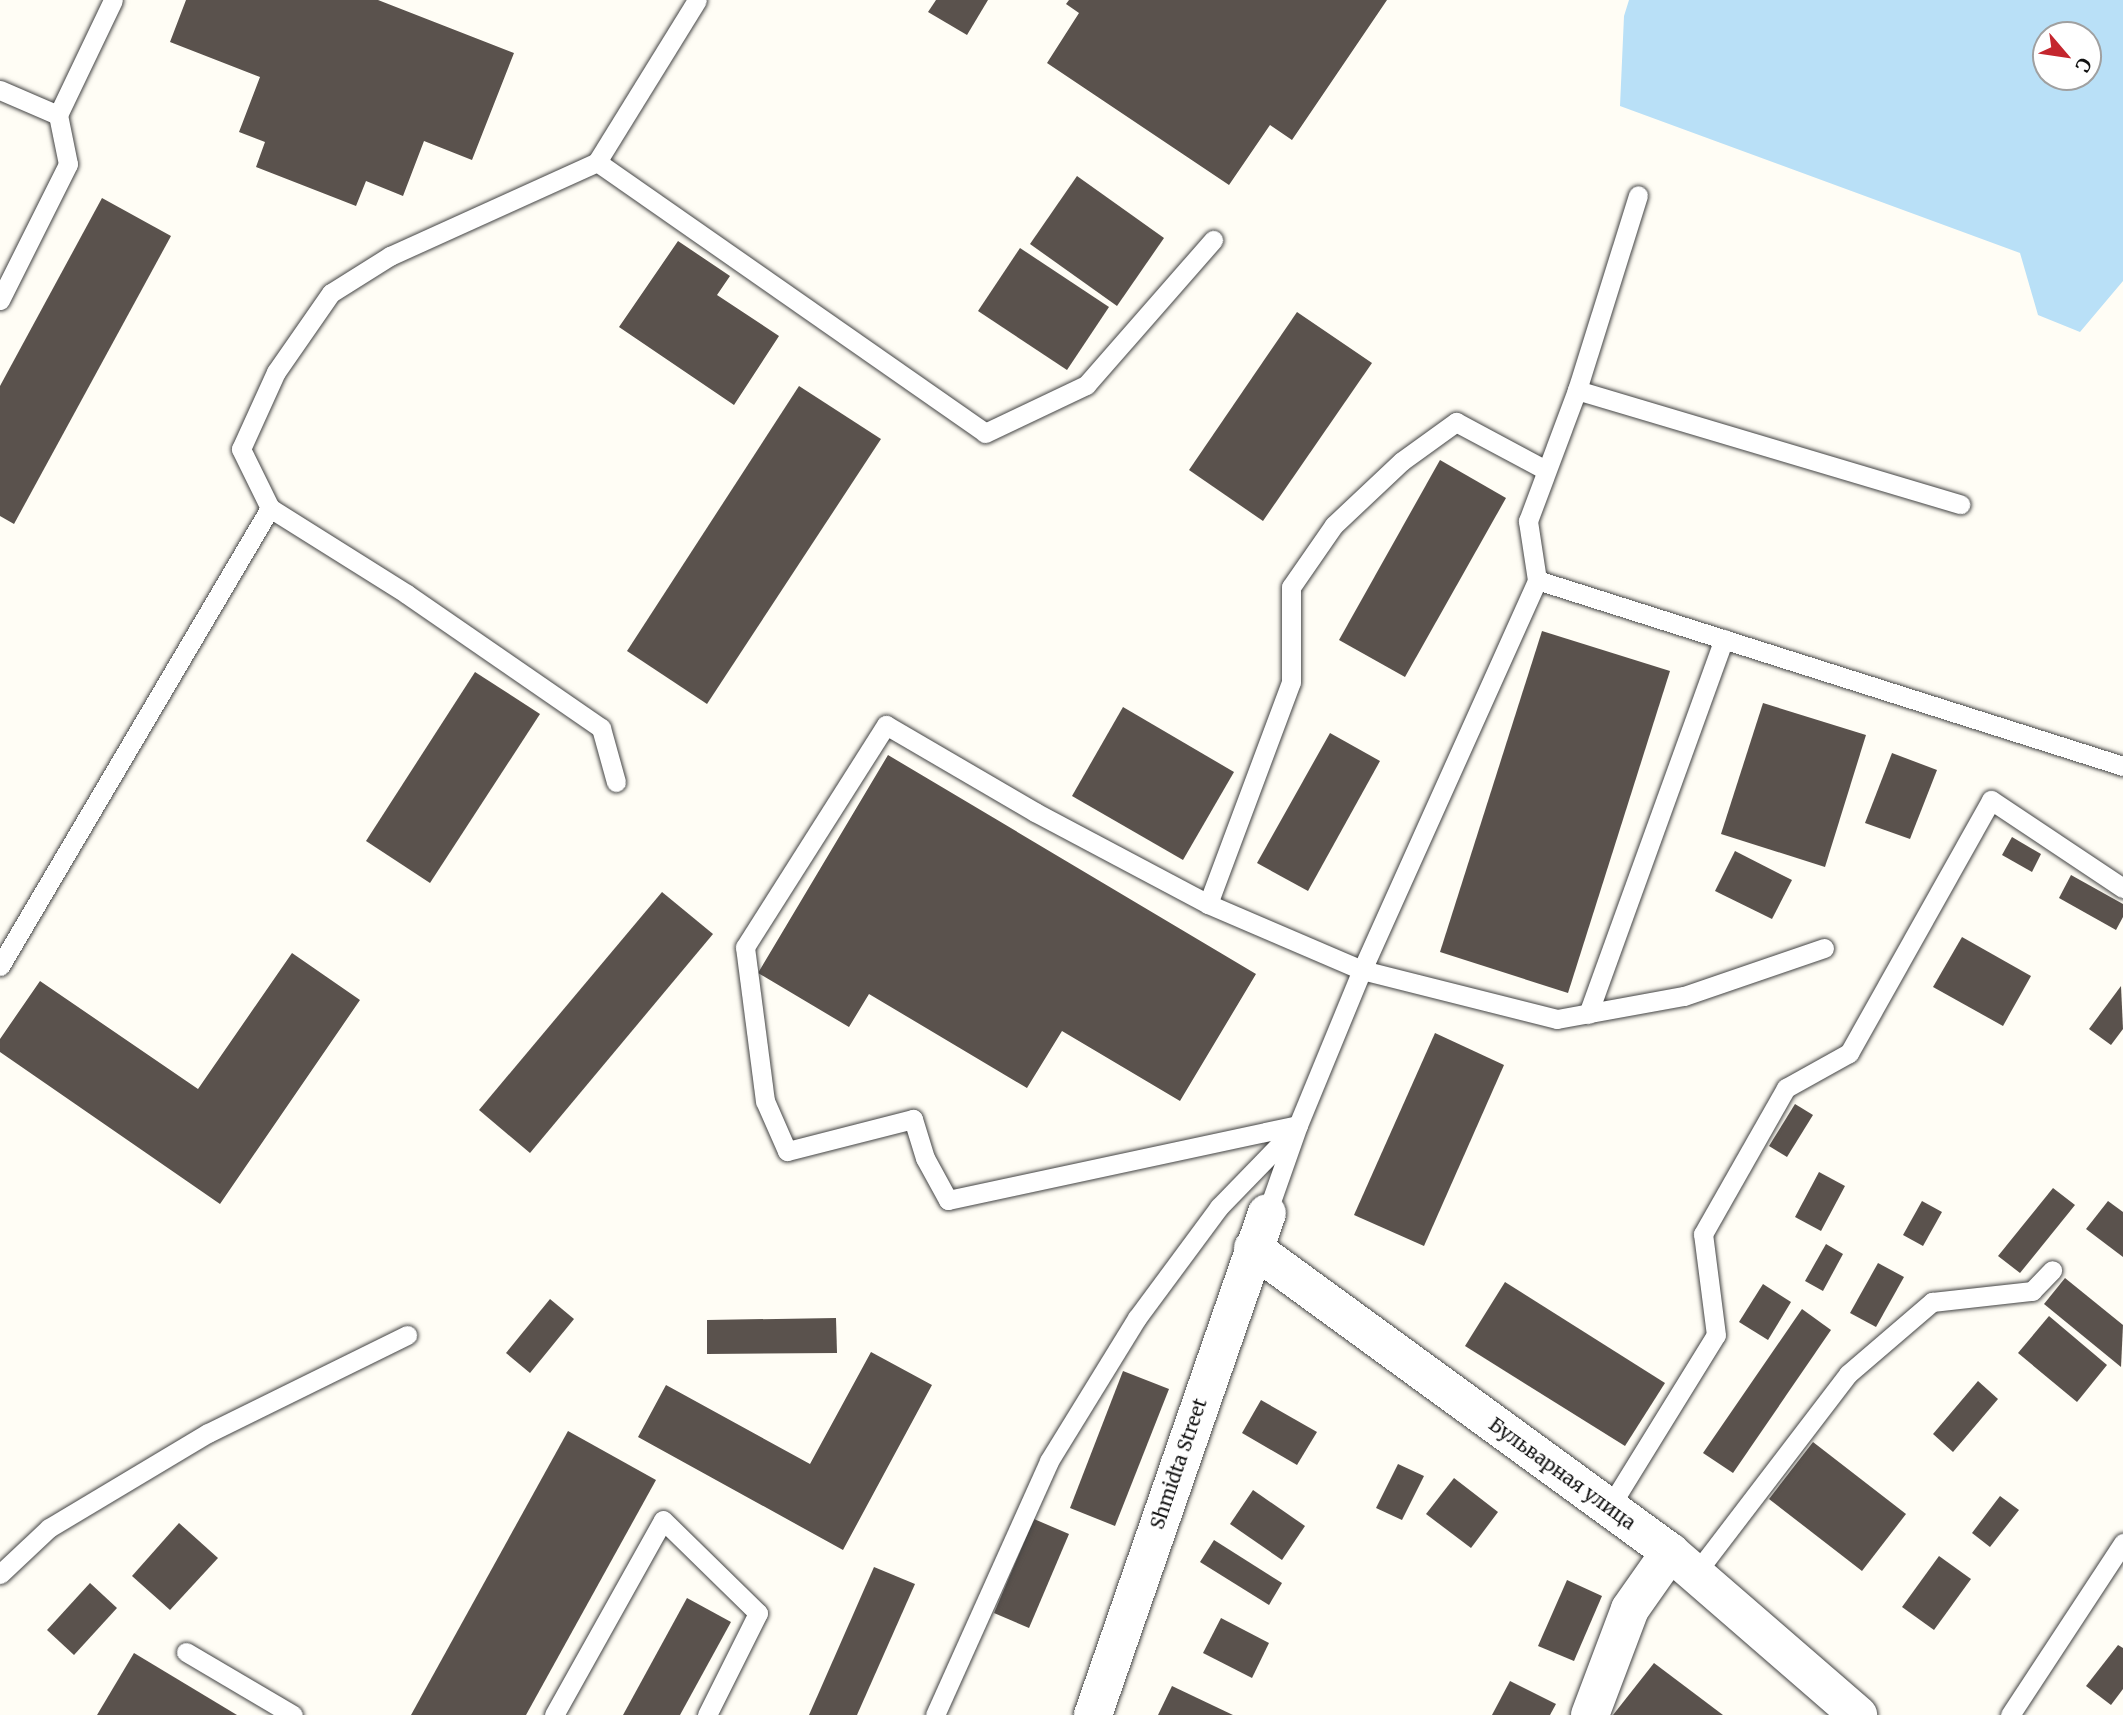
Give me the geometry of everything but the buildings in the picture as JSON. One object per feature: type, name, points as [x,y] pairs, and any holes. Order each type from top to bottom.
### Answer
[{"type":"street","name":"Shmidta Street","points":[[1093,1715],[1267,1213]]},
{"type":"street","name":"Бульварная улица","points":[[1253,1248],[1683,1563],[1858,1715]]},
{"type":"street","points":[[1590,1715],[1630,1609],[1683,1563]]},
{"type":"lane","points":[[0,300],[68,164],[58,115],[113,0]]},
{"type":"lane","points":[[616,782],[601,728],[407,594],[270,508],[241,449],[276,372],[331,293],[390,256],[597,162],[697,0]]},
{"type":"lane","points":[[0,90],[58,115]]},
{"type":"lane","points":[[597,162],[985,433],[1086,385],[1213,240]]},
{"type":"lane","points":[[1267,1213],[1298,1125],[1362,970],[1537,580],[1528,521],[1577,390],[1638,195]]},
{"type":"lane","points":[[1577,390],[1960,504]]},
{"type":"lane","points":[[1208,904],[1291,682],[1291,587],[1334,525],[1402,461],[1456,422],[1546,470]]},
{"type":"lane","points":[[0,966],[270,508]]},
{"type":"lane","points":[[1537,580],[2123,766]]},
{"type":"lane","points":[[1588,1014],[1724,639]]},
{"type":"lane","points":[[1298,1125],[948,1200],[925,1158],[912,1119],[787,1151],[765,1101],[745,947],[886,725],[1035,812],[1208,904],[1362,970],[1557,1019],[1684,996],[1824,948]]},
{"type":"lane","points":[[1609,1508],[1716,1335],[1703,1234],[1786,1088],[1849,1053],[1991,800],[2123,888]]},
{"type":"lane","points":[[935,1715],[1049,1461],[1137,1318],[1219,1207],[1298,1125]]},
{"type":"lane","points":[[1683,1563],[1848,1374],[1932,1302],[2032,1291],[2052,1270]]},
{"type":"lane","points":[[0,1574],[49,1528],[197,1440],[407,1335]]},
{"type":"lane","points":[[554,1715],[663,1520],[758,1613],[707,1715]]},
{"type":"lane","points":[[2010,1715],[2123,1543]]},
{"type":"lane","points":[[186,1652],[293,1715]]},
{"type":"water","points":[[1629,0],[2123,0],[2123,281],[2080,332],[2038,315],[2020,253],[1620,106],[1624,16]]}]
